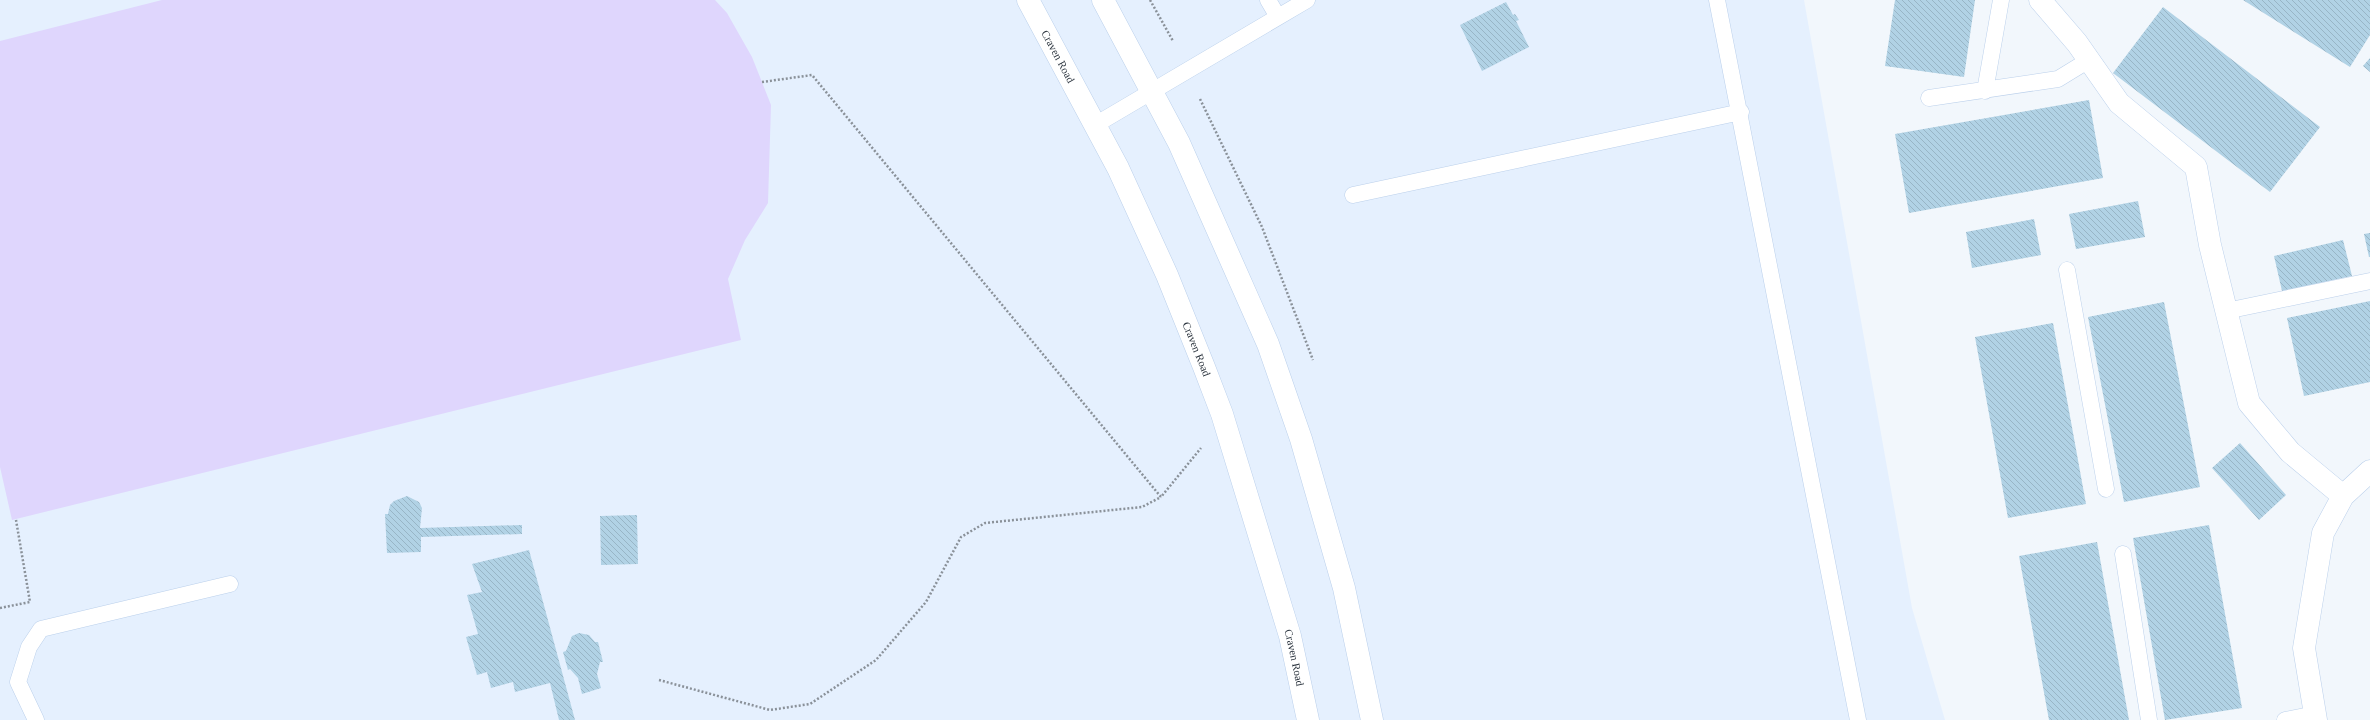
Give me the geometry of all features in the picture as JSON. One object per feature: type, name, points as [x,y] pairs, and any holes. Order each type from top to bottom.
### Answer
[{"type":"main road","name":"Craven Road","points":[[1028,0],[1096,125],[1168,275],[1222,414],[1290,636],[1308,720]]},
{"type":"main road","points":[[1103,0],[1180,142],[1268,344],[1300,439],[1344,588],[1372,720]]},
{"type":"main road","points":[[2040,0],[2089,60],[2119,103],[2196,167],[2210,245],[2249,403],[2290,452],[2343,496]]},
{"type":"main road","points":[[2316,717],[2304,648],[2323,534],[2343,496],[2370,471]]},
{"type":"lane","points":[[1268,0],[1278,17]]},
{"type":"lane","points":[[1096,125],[1152,90],[1307,0]]},
{"type":"lane","points":[[1717,0],[1741,112],[1858,720]]},
{"type":"lane","points":[[1985,91],[2001,0]]},
{"type":"lane","points":[[1929,98],[2058,80],[2089,60]]},
{"type":"lane","points":[[1352,195],[1741,112]]},
{"type":"lane","points":[[2067,270],[2106,489]]},
{"type":"lane","points":[[2226,311],[2370,281]]},
{"type":"lane","points":[[2123,554],[2149,720]]},
{"type":"lane","points":[[36,720],[18,682],[29,647],[41,629],[230,584]]},
{"type":"lane","points":[[2285,720],[2316,717]]},
{"type":"path","points":[[1150,0],[1173,40]]},
{"type":"path","points":[[762,82],[812,75],[1161,497]]},
{"type":"path","points":[[1200,99],[1262,227],[1312,360]]},
{"type":"path","points":[[659,680],[770,710],[810,704],[876,660],[926,602],[962,537],[985,523],[1142,507],[1161,497],[1203,446]]},
{"type":"path","points":[[0,608],[30,602],[16,520]]},
{"type":"shaded area","points":[[0,0],[1804,0],[1912,608],[1945,720],[0,720]]},
{"type":"shaded area","points":[[162,0],[715,0],[727,13],[752,57],[771,105],[768,203],[745,240],[728,279],[741,340],[12,520],[0,467],[0,41]]},
{"type":"building","points":[[1895,0],[1975,0],[1964,77],[1885,66]]},
{"type":"building","points":[[2243,0],[2370,0],[2370,35],[2350,67]]},
{"type":"building","points":[[1506,2],[1513,15],[1515,14],[1519,20],[1516,21],[1529,47],[1482,71],[1460,25]]},
{"type":"building","points":[[2163,7],[2320,127],[2270,192],[2113,73]]},
{"type":"building","points":[[2370,58],[2370,72],[2363,66]]},
{"type":"building","points":[[2089,100],[2103,178],[1909,213],[1895,134]]},
{"type":"building","points":[[2138,201],[2145,237],[2076,249],[2069,214]]},
{"type":"building","points":[[2034,219],[2041,255],[1972,268],[1966,232]]},
{"type":"building","points":[[2370,233],[2370,257],[2369,257],[2364,234]]},
{"type":"building","points":[[2343,240],[2352,276],[2282,291],[2274,256]]},
{"type":"building","points":[[2370,301],[2370,382],[2304,396],[2287,318]]},
{"type":"building","points":[[2164,302],[2200,487],[2124,502],[2088,317]]},
{"type":"building","points":[[2053,323],[2086,504],[2008,518],[1975,337]]},
{"type":"building","points":[[2240,443],[2286,495],[2259,520],[2212,468]]},
{"type":"building","points":[[407,496],[419,502],[422,508],[420,528],[522,525],[522,534],[421,537],[421,552],[387,553],[385,514],[388,514],[390,505],[394,501]]},
{"type":"building","points":[[637,515],[638,564],[601,565],[600,516]]},
{"type":"building","points":[[2209,525],[2242,708],[2165,720],[2133,538]]},
{"type":"building","points":[[2097,542],[2129,720],[2049,720],[2019,556]]},
{"type":"building","points":[[529,550],[575,720],[559,720],[550,683],[515,692],[513,682],[491,688],[487,672],[477,675],[466,637],[478,634],[467,595],[482,592],[472,564]]},
{"type":"building","points":[[579,633],[589,635],[595,642],[598,642],[603,662],[600,662],[597,674],[601,688],[582,694],[578,678],[570,669],[568,670],[563,652],[566,651],[572,636]]}]
